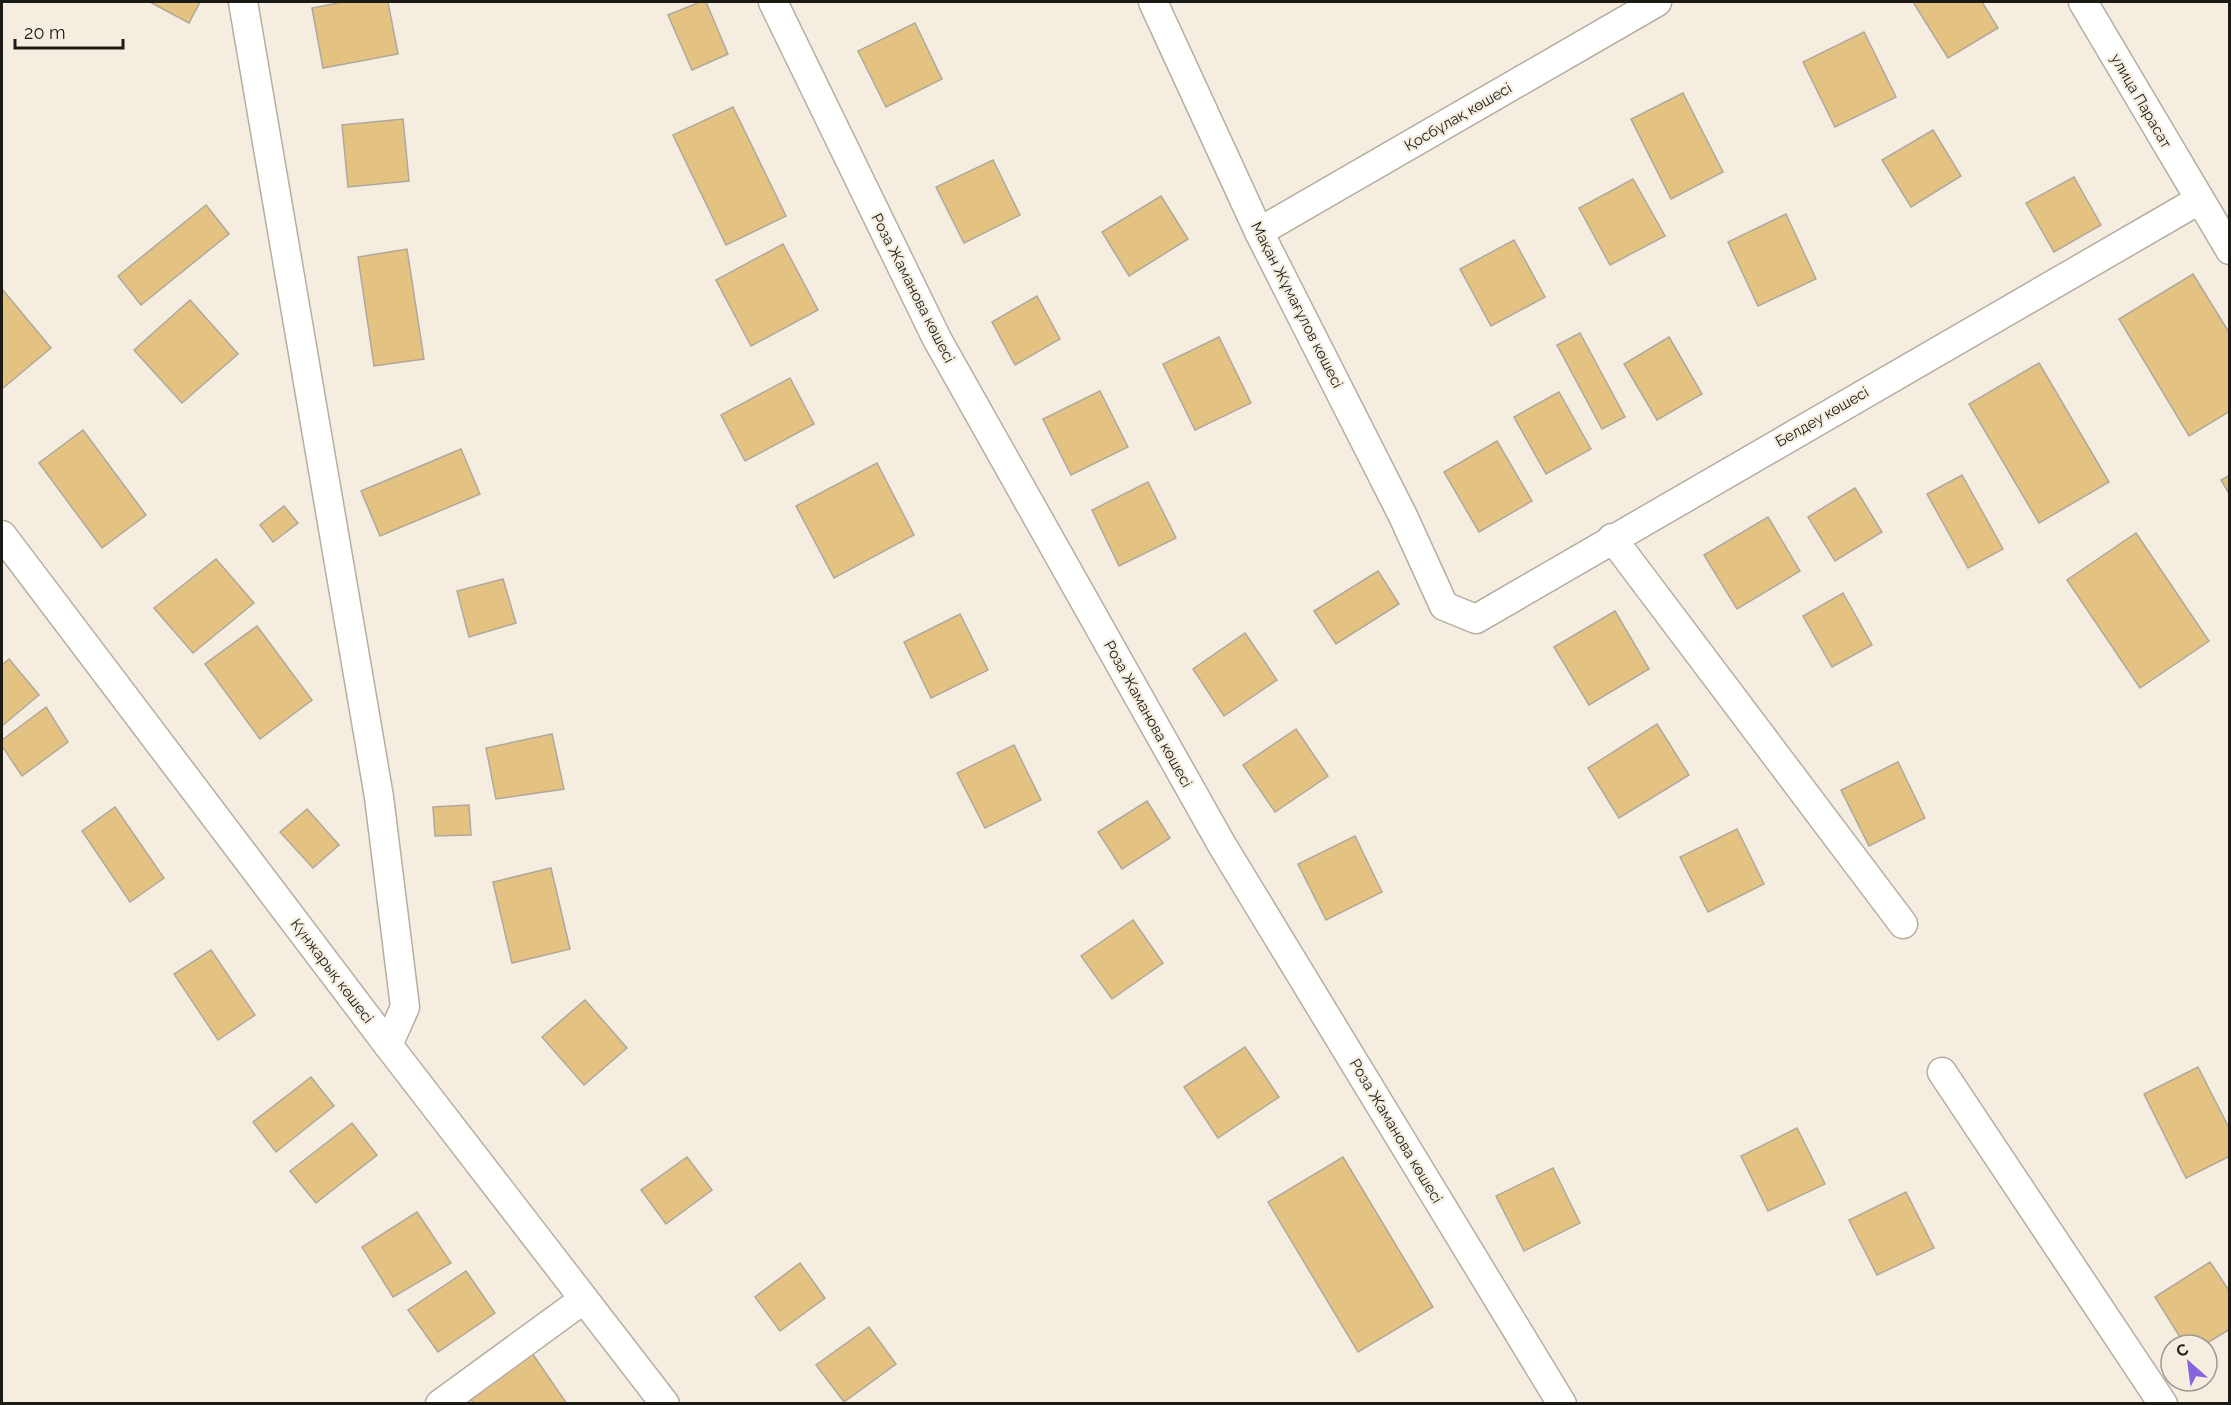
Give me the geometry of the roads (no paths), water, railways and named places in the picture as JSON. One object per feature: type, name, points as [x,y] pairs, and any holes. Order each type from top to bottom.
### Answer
[{"type":"street","points":[[243,2],[379,797],[405,1007],[388,1045]]},
{"type":"street","name":"Роза Жаманова көшесі","points":[[773,2],[937,339],[960,380],[1222,845],[1562,1404]]},
{"type":"street","name":"Мақан Жұмағұлов көшесі","points":[[1153,2],[1259,232],[1403,516],[1444,606]]},
{"type":"street","name":"Қосбұлақ көшесі","points":[[1259,232],[1657,2]]},
{"type":"street","name":"улица Парасат","points":[[2083,2],[2229,250]]},
{"type":"street","points":[[2199,200],[2229,219]]},
{"type":"street","name":"Белдеу көшесі","points":[[1444,606],[1476,619],[1612,538],[2199,200]]},
{"type":"street","name":"Күнжарық көшесі","points":[[2,536],[388,1045],[665,1404]]},
{"type":"street","points":[[1612,538],[1903,924]]},
{"type":"street","points":[[1942,1072],[2163,1404]]},
{"type":"street","points":[[440,1404],[584,1299]]}]
